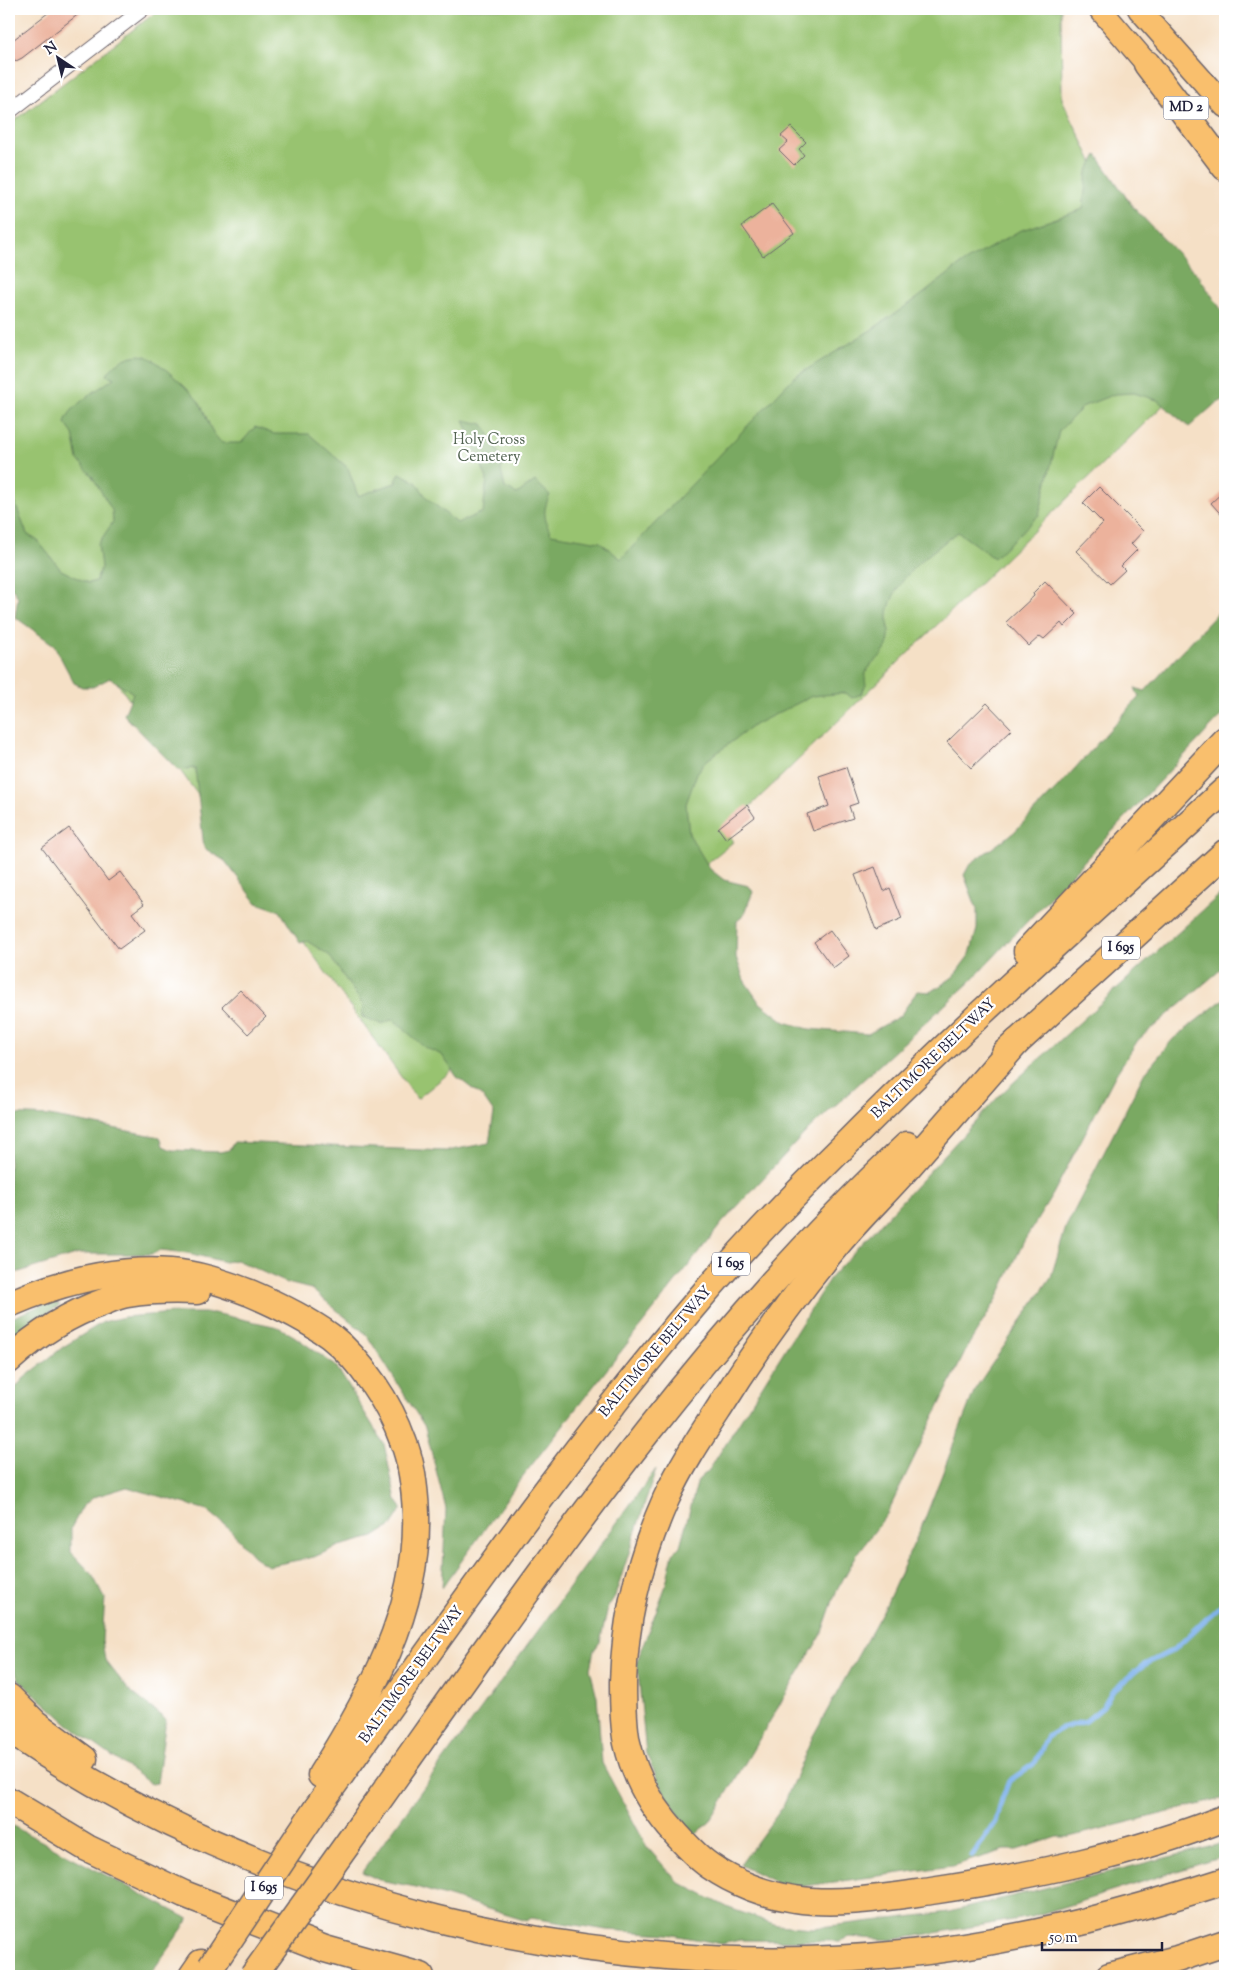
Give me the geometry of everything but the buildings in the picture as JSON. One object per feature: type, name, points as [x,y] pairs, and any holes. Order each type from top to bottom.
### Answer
[{"type":"highway","points":[[1146,64],[1225,167]]},
{"type":"highway","points":[[893,1097],[1050,925],[1160,812],[1225,740]]},
{"type":"highway","name":"BALTIMORE BELTWAY","points":[[202,1971],[310,1806],[614,1400],[702,1295],[774,1215],[893,1097],[1225,790]]},
{"type":"highway","name":"I 695","points":[[253,1976],[565,1539],[650,1427],[735,1324],[808,1243],[892,1158],[1225,853]]},
{"type":"highway","points":[[1017,1042],[905,1171],[841,1240],[771,1330],[693,1449],[668,1495],[650,1536],[630,1614],[624,1654],[623,1690],[626,1740],[635,1770],[647,1796],[662,1819],[685,1844],[710,1866],[735,1880],[766,1892],[796,1899],[827,1901],[892,1897],[971,1885],[1050,1870],[1138,1848],[1225,1818]]},
{"type":"highway","points":[[9,1304],[65,1283],[98,1275],[133,1271],[170,1272],[209,1278],[274,1303],[331,1337],[353,1359],[375,1387],[404,1441],[413,1480],[416,1515],[415,1553],[406,1599],[395,1636],[378,1675],[310,1806]]},
{"type":"highway","points":[[9,1360],[27,1343],[58,1321],[85,1308],[126,1294],[163,1290],[206,1292],[274,1303]]},
{"type":"highway","points":[[9,1697],[35,1724],[68,1749],[210,1842]]},
{"type":"highway","points":[[9,1730],[37,1750],[114,1794],[210,1842],[331,1888],[413,1913],[516,1937],[638,1954],[730,1959],[824,1959],[902,1954],[983,1942],[1075,1924],[1157,1903],[1225,1881]]},
{"type":"highway","points":[[9,1801],[87,1848],[184,1894],[324,1949],[420,1976]]},
{"type":"highway","points":[[1109,1976],[1177,1959],[1225,1943]]},
{"type":"highway","points":[[1174,1976],[1225,1959]]},
{"type":"main road","name":"MD 2","points":[[1100,9],[1225,153]]},
{"type":"main road","name":"MD 2","points":[[1139,9],[1225,106]]},
{"type":"street","points":[[9,112],[142,9]]},
{"type":"green space","name":"Holy Cross Cemetery","points":[[160,9],[1061,9],[1062,99],[1175,333],[1216,354],[726,830],[733,842],[417,1099],[9,533],[9,125]]},
{"type":"green space","points":[[1097,155],[1133,207],[1197,274],[1225,315],[1225,399],[1214,405],[1189,427],[1157,400],[1134,393],[1115,394],[1084,406],[1059,431],[1039,515],[994,558],[958,532],[927,556],[900,584],[888,613],[888,644],[882,654],[868,669],[865,679],[866,685],[861,694],[852,698],[846,693],[812,696],[754,725],[706,761],[697,773],[686,804],[689,834],[710,869],[724,880],[749,886],[753,892],[743,916],[737,921],[736,957],[744,980],[759,1002],[785,1022],[809,1029],[868,1034],[900,1016],[917,991],[931,992],[953,977],[970,954],[977,929],[977,909],[964,875],[970,864],[1013,833],[1059,786],[1139,697],[1135,688],[1145,691],[1225,605],[1225,712],[970,982],[804,1134],[722,1223],[523,1476],[442,1588],[446,1509],[425,1427],[366,1334],[311,1289],[287,1283],[236,1260],[225,1262],[187,1253],[161,1250],[152,1254],[79,1254],[9,1275],[9,1114],[49,1116],[160,1137],[163,1146],[172,1150],[220,1152],[229,1150],[234,1142],[446,1151],[489,1143],[494,1113],[483,1097],[457,1077],[442,1055],[424,1047],[393,1019],[382,1024],[362,1017],[363,1005],[329,955],[307,941],[300,943],[280,911],[257,903],[225,861],[204,848],[195,768],[178,770],[124,715],[133,693],[110,678],[93,687],[82,687],[74,683],[54,645],[15,617],[18,597],[9,583],[9,497],[15,503],[27,534],[38,541],[61,570],[88,583],[96,581],[101,567],[98,544],[113,522],[112,510],[92,476],[78,460],[73,434],[65,423],[67,417],[78,404],[114,378],[107,375],[114,366],[129,357],[141,355],[151,358],[194,396],[202,406],[210,427],[222,443],[241,443],[255,427],[274,434],[309,434],[348,468],[358,496],[395,483],[400,473],[416,482],[427,498],[457,523],[483,512],[487,479],[464,420],[483,424],[504,462],[501,470],[505,488],[517,494],[535,481],[550,495],[545,514],[551,534],[600,542],[621,559],[793,378],[871,330],[919,297],[960,265],[1019,231],[1083,209],[1087,172]]},
{"type":"green space","points":[[1225,890],[1225,966],[1138,1040],[1116,1074],[1053,1194],[1024,1241],[997,1299],[969,1344],[887,1514],[856,1556],[836,1592],[821,1635],[710,1822],[694,1836],[666,1796],[646,1754],[637,1661],[665,1588],[673,1553],[680,1546],[698,1480],[709,1470],[830,1278],[1001,1094]]},
{"type":"green space","points":[[1225,998],[1225,1798],[1069,1837],[1057,1837],[1017,1850],[1005,1850],[952,1866],[805,1886],[794,1891],[740,1865],[782,1808],[813,1736],[886,1605],[924,1521],[975,1389],[1051,1277],[1066,1227],[1144,1074],[1173,1039]]},
{"type":"green space","points":[[51,1301],[60,1305],[9,1339],[9,1319]]},
{"type":"green space","points":[[174,1313],[214,1313],[278,1327],[336,1366],[384,1444],[396,1500],[402,1508],[391,1526],[374,1537],[339,1546],[314,1557],[268,1566],[253,1556],[228,1527],[207,1510],[127,1487],[94,1497],[83,1506],[71,1528],[71,1552],[91,1573],[105,1598],[102,1640],[105,1660],[128,1689],[166,1720],[157,1783],[151,1784],[75,1730],[20,1681],[9,1661],[9,1396],[23,1379],[63,1347],[103,1322],[124,1317]]},
{"type":"green space","points":[[656,1469],[615,1596],[608,1607],[600,1642],[594,1650],[590,1669],[597,1697],[602,1763],[647,1847],[678,1882],[729,1908],[777,1925],[813,1928],[949,1912],[1225,1843],[1225,1856],[1031,1917],[892,1940],[849,1937],[840,1941],[740,1940],[722,1944],[668,1934],[607,1930],[531,1918],[527,1921],[416,1887],[379,1880],[362,1872]]},
{"type":"green space","points":[[9,1824],[189,1919],[149,1976],[9,1976]]},
{"type":"waterway","points":[[972,1856],[996,1822],[1009,1781],[1035,1763],[1048,1736],[1062,1728],[1086,1721],[1103,1707],[1112,1691],[1142,1666],[1175,1649],[1225,1601]]}]
